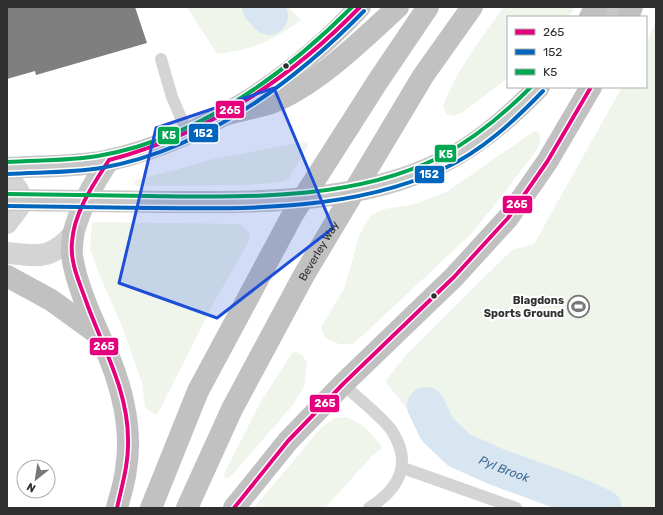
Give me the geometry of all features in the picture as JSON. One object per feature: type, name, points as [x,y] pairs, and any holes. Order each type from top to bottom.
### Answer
[{"type":"highway","points":[[224,115],[269,103],[308,83],[346,54],[398,7]]},
{"type":"highway","points":[[151,508],[198,391],[293,214],[378,81],[428,7]]},
{"type":"highway","name":"Beverley Way","points":[[187,508],[232,410],[304,275],[423,76],[472,7]]},
{"type":"highway","points":[[591,16],[596,7]]},
{"type":"highway","points":[[234,508],[288,441],[343,384],[454,277],[508,218],[547,162],[590,88]]},
{"type":"highway","points":[[73,235],[72,255],[98,334],[111,362],[125,408],[128,430],[126,472],[117,508]]},
{"type":"highway","points":[[7,276],[51,300],[98,334]]},
{"type":"main road","points":[[7,168],[109,160],[155,146],[187,132],[224,115],[301,64],[340,28],[360,7]]},
{"type":"main road","points":[[603,16],[610,7]]},
{"type":"main road","points":[[7,200],[230,202],[280,201],[338,194],[377,185],[441,163],[473,144],[518,108],[538,88]]},
{"type":"main road","points":[[73,235],[78,216],[89,191],[109,160]]},
{"type":"street","points":[[7,177],[18,190],[19,207],[7,223]]},
{"type":"street","points":[[7,253],[35,255],[46,254],[62,247],[73,235]]},
{"type":"lane","points":[[161,59],[172,97],[187,132]]},
{"type":"lane","points":[[343,384],[392,430],[402,450],[403,468],[396,484],[378,502],[369,508]]},
{"type":"lane","points":[[403,468],[516,508]]},
{"type":"highlighted area","points":[[274,88],[333,228],[217,318],[119,283],[156,128]]},
{"type":"shaded area","points":[[187,7],[288,7],[301,20],[281,34],[262,43],[241,50],[217,54]]},
{"type":"shaded area","points":[[504,7],[575,7],[569,16],[507,16],[507,79],[463,112],[454,116],[447,114],[443,107],[448,94],[470,55]]},
{"type":"shaded area","name":"Blagdons Sports Ground","points":[[656,23],[656,508],[578,508],[442,454],[385,381],[408,353],[512,250],[534,244],[621,88],[647,88],[647,41]]},
{"type":"shaded area","points":[[534,131],[537,131],[540,139],[540,143],[536,151],[469,236],[353,344],[339,344],[325,338],[321,327],[344,289],[359,236],[370,216],[384,209],[415,204],[448,191]]},
{"type":"shaded area","points":[[307,142],[308,146],[289,178],[282,182],[249,185],[136,186],[134,184],[135,181],[139,179],[209,160]]},
{"type":"shaded area","points":[[92,222],[240,224],[250,233],[248,243],[213,304],[158,413],[155,415],[145,407],[142,383],[122,326],[99,274],[90,249]]},
{"type":"shaded area","points":[[296,352],[302,355],[307,363],[304,387],[292,406],[233,474],[228,478],[225,478],[224,474],[260,403],[292,353]]},
{"type":"shaded area","points":[[346,417],[352,419],[367,429],[382,448],[372,456],[325,508],[254,508],[320,429],[334,418]]},
{"type":"building","points":[[7,7],[135,7],[147,43],[36,75],[35,71],[7,79]]},
{"type":"waterway","name":"Pyl Brook","points":[[261,7],[269,16]]},
{"type":"waterway","name":"Pyl Brook","points":[[426,406],[437,429],[459,450],[497,467],[574,495],[603,508]]},
{"type":"transit line","name":"K5","points":[[7,162],[64,160],[98,156],[134,148],[203,120],[236,101],[267,80],[325,33],[352,7]]},
{"type":"transit line","name":"265","points":[[117,508],[125,474],[127,457],[127,421],[124,403],[113,368],[92,318],[72,257],[72,242],[76,220],[80,209],[109,160],[145,149],[180,135],[245,101],[275,81],[305,58],[360,7]]},
{"type":"transit line","name":"152","points":[[7,174],[89,170],[139,159],[175,146],[210,130],[244,110],[276,88],[307,64],[364,11]]},
{"type":"transit line","name":"K5","points":[[7,194],[223,197],[260,196],[335,189],[371,182],[406,171],[453,150],[488,125],[530,88]]},
{"type":"transit line","name":"265","points":[[234,508],[288,441],[343,384],[454,277],[508,218],[547,162],[590,88]]},
{"type":"transit line","name":"152","points":[[7,206],[186,208],[262,207],[299,205],[373,193],[408,183],[457,162],[497,134],[543,91]]},
{"type":"place","name":"Blagdons Sports Ground","points":[[579,306]]}]
